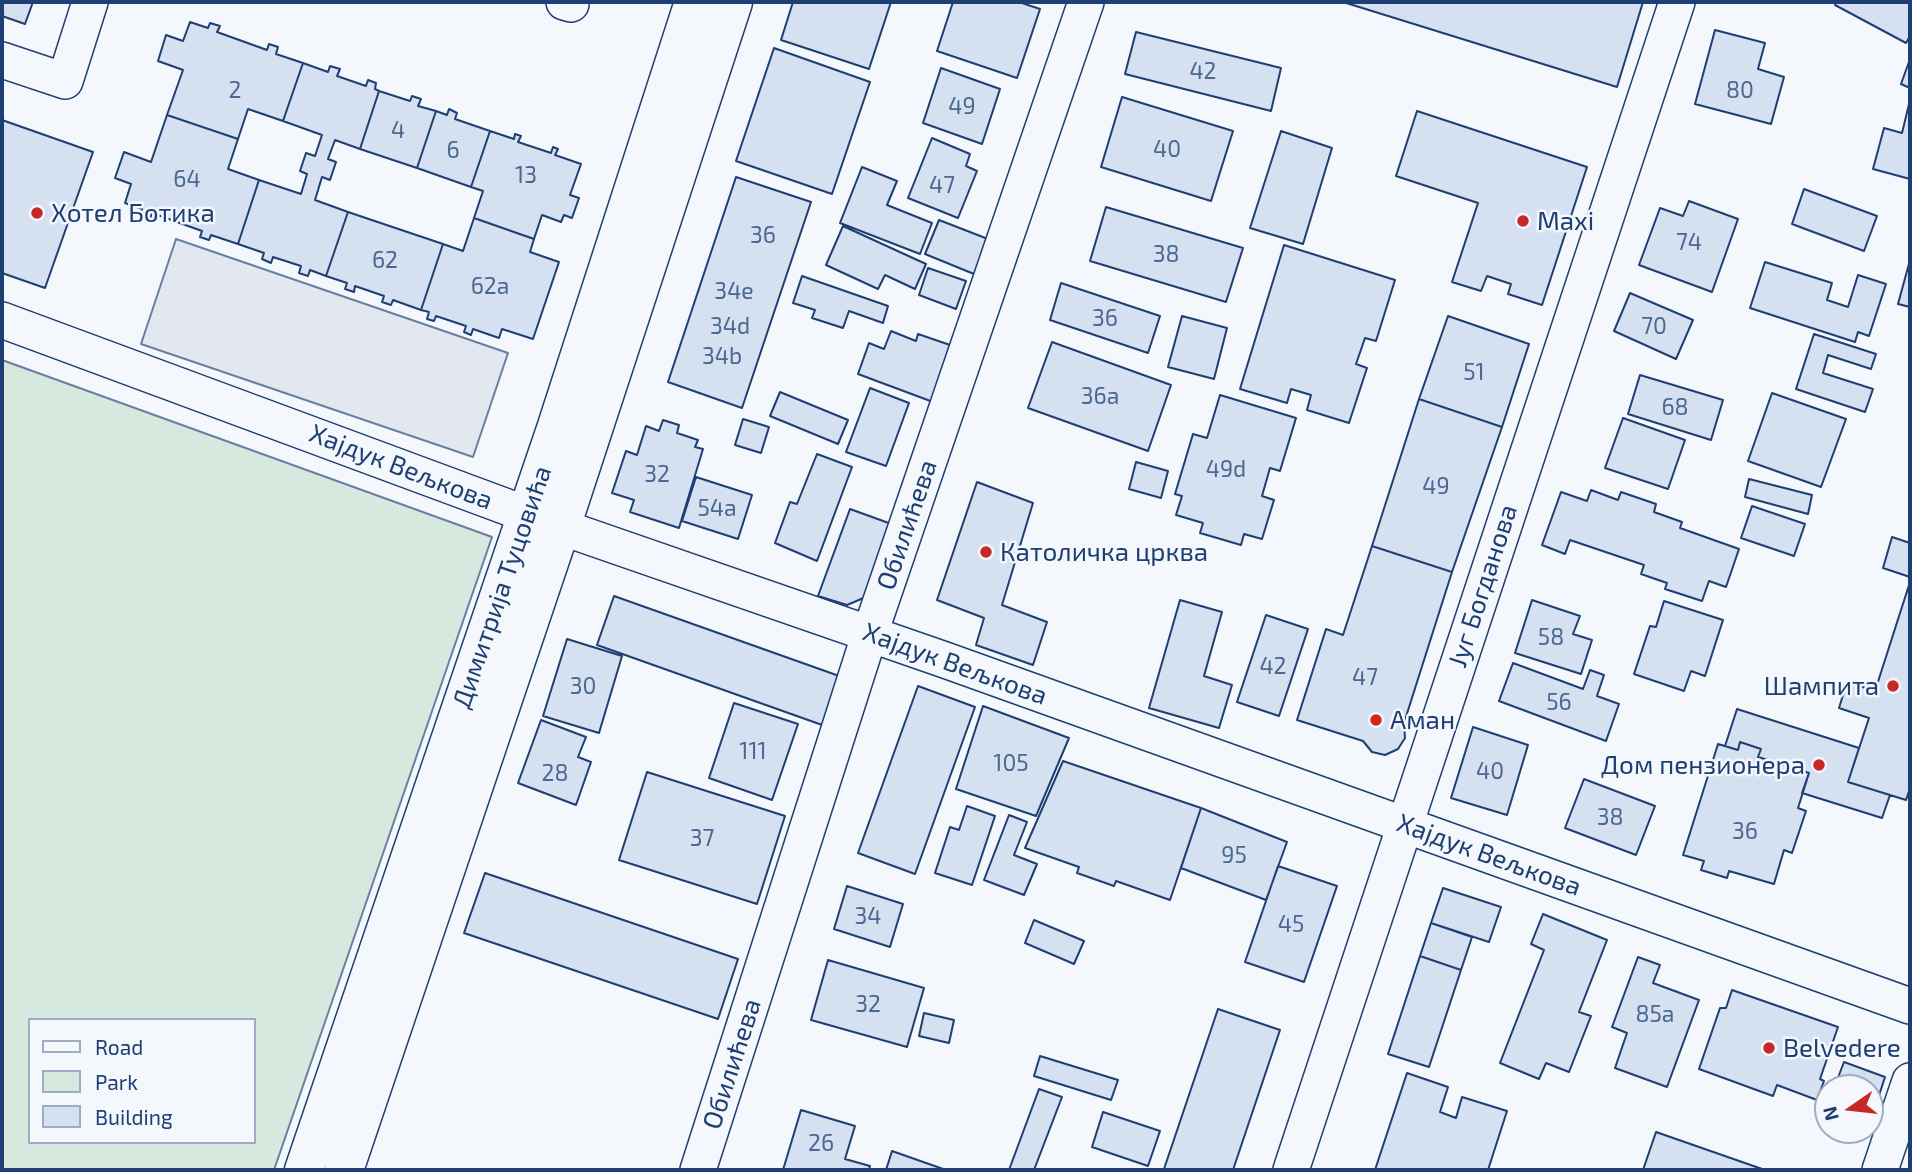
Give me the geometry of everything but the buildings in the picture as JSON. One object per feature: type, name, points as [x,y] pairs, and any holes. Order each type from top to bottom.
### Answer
[{"type":"main road","name":"Димитрија Туцовића","points":[[344,1170],[544,521],[694,2]]},
{"type":"main road","name":"Димитрија Туцовића","points":[[304,1170],[733,2]]},
{"type":"street","points":[[2,60],[65,81],[90,2]]},
{"type":"street","name":"Обилићева","points":[[698,1170],[870,633],[1086,2]]},
{"type":"street","name":"Југ Богданова","points":[[1291,1170],[1677,2]]},
{"type":"street","name":"Хајдук Вељкова","points":[[2,320],[544,521],[870,633],[1910,1006]]},
{"type":"street","points":[[1880,1170],[1910,1082]]},
{"type":"green space","points":[[2,360],[492,537],[274,1170],[2,1170]]},
{"type":"shaded area","points":[[176,239],[508,353],[473,457],[141,344]]},
{"type":"place","name":"Хотел Ботика","points":[[37,213]]},
{"type":"place","name":"Maxi","points":[[1523,221]]},
{"type":"place","name":"Католичка црква","points":[[986,552]]},
{"type":"place","name":"Шампита","points":[[1893,686]]},
{"type":"place","name":"Аман","points":[[1376,720]]},
{"type":"place","name":"Дом пензионера","points":[[1819,765]]},
{"type":"place","name":"Belvedere","points":[[1769,1048]]}]
